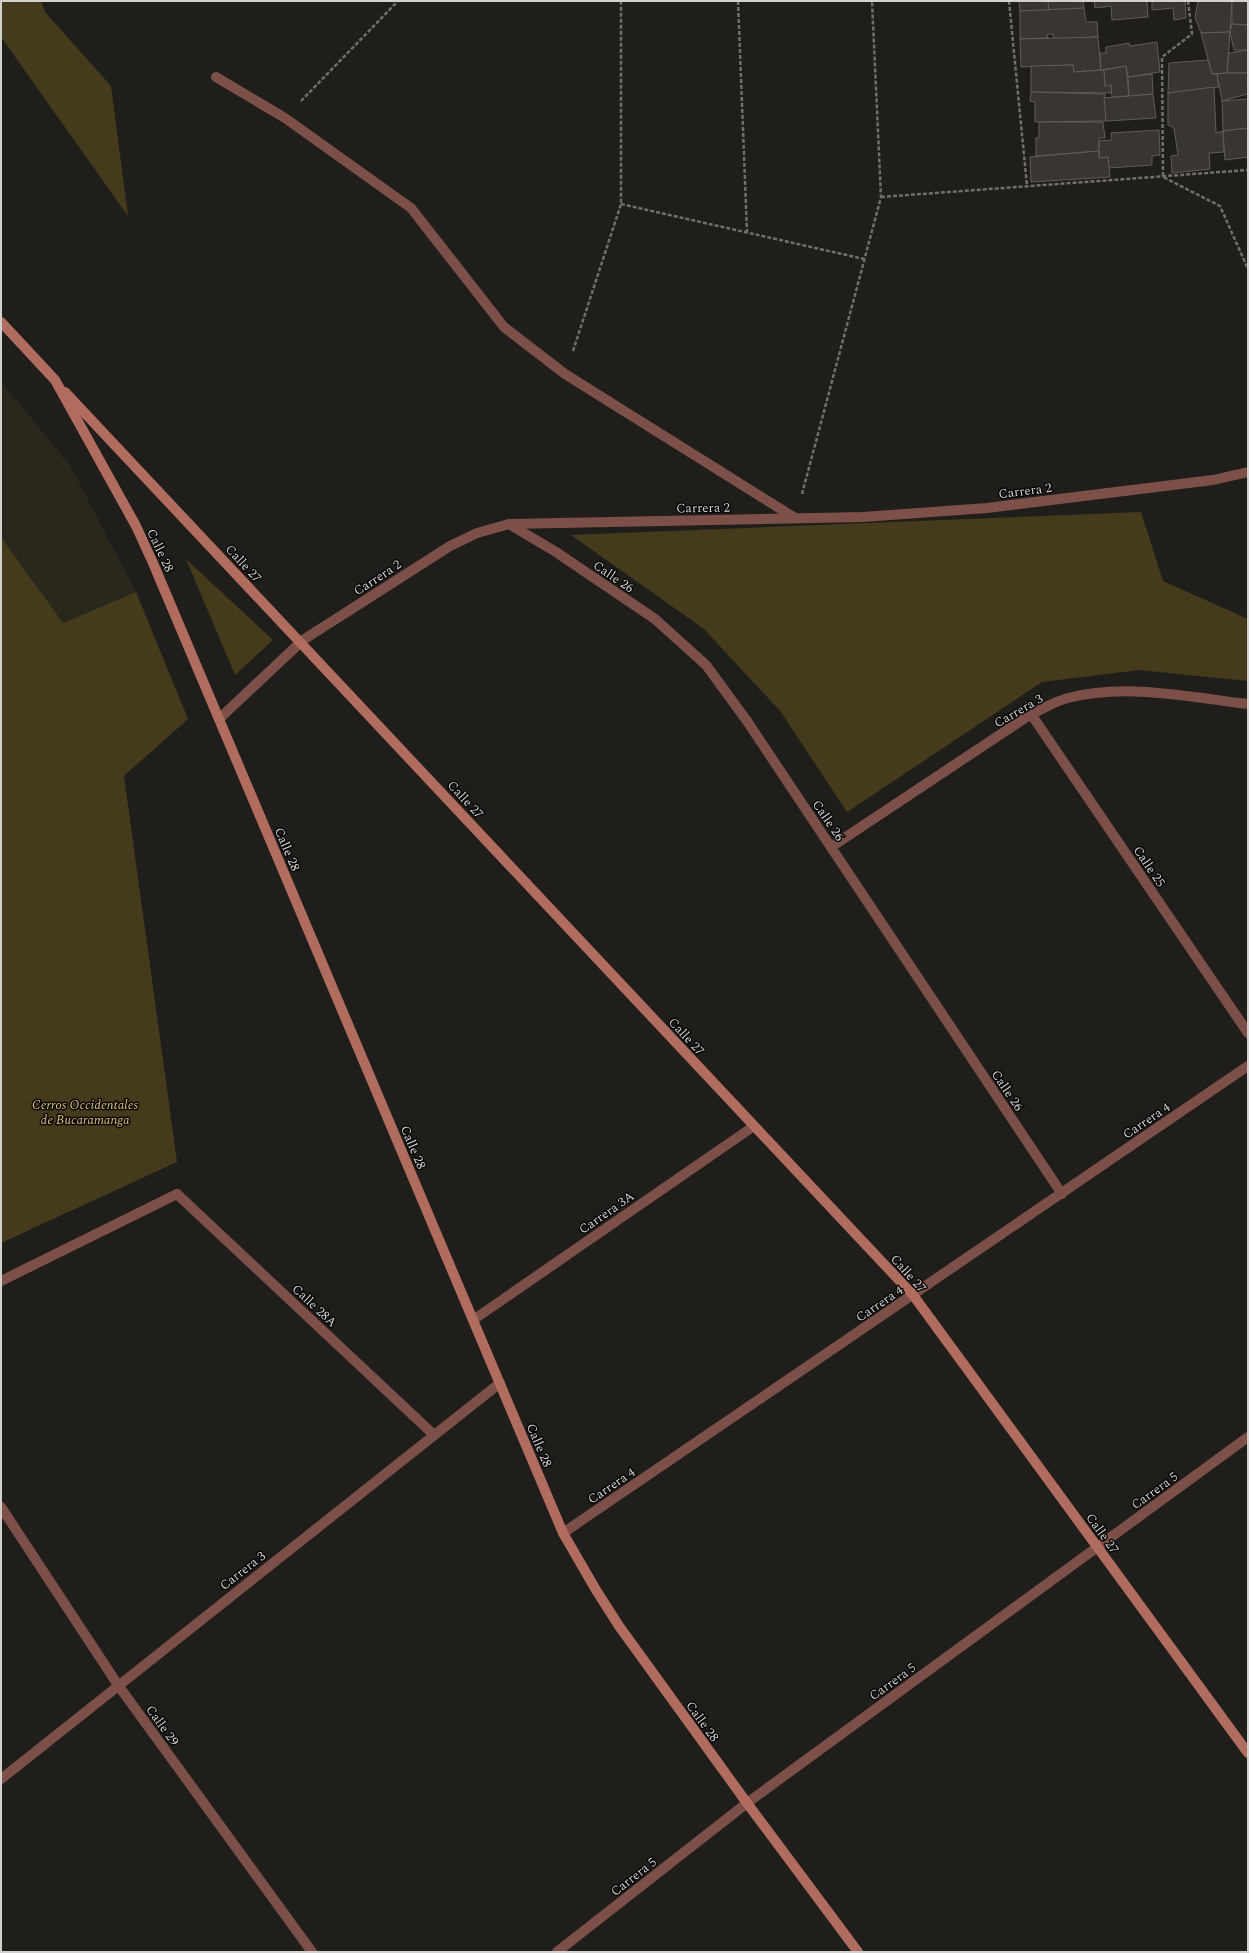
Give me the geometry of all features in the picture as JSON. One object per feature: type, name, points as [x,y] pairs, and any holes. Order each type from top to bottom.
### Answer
[{"type":"street","points":[[216,77],[285,118],[411,208],[504,327],[565,374],[795,518]]},
{"type":"street","name":"Calle 28","points":[[1,322],[55,380],[136,526],[563,1533],[619,1626],[747,1803],[858,1952]]},
{"type":"street","name":"Calle 27","points":[[55,380],[913,1295],[1248,1753]]},
{"type":"street","name":"Carrera 2","points":[[219,719],[301,642],[450,546],[477,533],[509,524],[863,517],[987,508],[1213,480],[1248,472]]},
{"type":"street","name":"Calle 26","points":[[509,524],[556,552],[655,618],[706,665],[747,721],[1062,1194]]},
{"type":"street","name":"Carrera 3","points":[[831,847],[1031,714],[1067,698],[1110,692],[1151,693],[1248,704]]},
{"type":"street","name":"Calle 25","points":[[1031,714],[1248,1033]]},
{"type":"street","name":"Carrera 4","points":[[563,1533],[1248,1066]]},
{"type":"street","name":"Carrera 3A","points":[[473,1320],[754,1126]]},
{"type":"street","name":"Calle 28A","points":[[1,1280],[177,1194],[434,1435]]},
{"type":"street","name":"Carrera 3","points":[[1,1778],[500,1382]]},
{"type":"street","name":"Carrera 5","points":[[557,1952],[747,1803],[1248,1437]]},
{"type":"street","name":"Calle 29","points":[[1,1507],[118,1686],[312,1952]]},
{"type":"path","points":[[285,118],[398,1]]},
{"type":"path","points":[[565,374],[621,204],[621,1]]},
{"type":"path","points":[[738,1],[747,233]]},
{"type":"path","points":[[795,518],[881,197],[872,1]]},
{"type":"path","points":[[1009,1],[1028,186]]},
{"type":"path","points":[[1163,177],[1162,57],[1192,34],[1188,1]]},
{"type":"path","points":[[881,197],[1248,170]]},
{"type":"path","points":[[1163,177],[1220,206],[1248,269]]},
{"type":"path","points":[[621,204],[864,259]]},
{"type":"shaded area","points":[[1,382],[70,465],[136,592],[63,623],[1,537]]},
{"type":"green space","points":[[1,1],[41,1],[45,12],[111,86],[128,216],[1,37]]},
{"type":"green space","points":[[1141,512],[1163,581],[1248,619],[1248,681],[1139,670],[1042,682],[847,812],[781,712],[704,629],[571,535]]},
{"type":"green space","name":"Cerros Occidentales de Bucaramanga","points":[[1,537],[63,623],[136,592],[188,719],[124,776],[177,1162],[1,1243]]},
{"type":"green space","points":[[186,559],[273,640],[235,675]]},
{"type":"building","points":[[1019,1],[1048,1],[1049,10],[1020,11]]},
{"type":"building","points":[[1048,1],[1083,1],[1084,8],[1049,10]]},
{"type":"building","points":[[1094,1],[1147,1],[1148,17],[1112,20],[1111,6],[1095,8]]},
{"type":"building","points":[[1152,1],[1185,1],[1186,18],[1174,20],[1173,8],[1152,10]]},
{"type":"building","points":[[1198,1],[1232,1],[1230,32],[1201,33],[1195,17]]},
{"type":"building","points":[[1232,1],[1248,1],[1248,25],[1232,24]]},
{"type":"building","points":[[1084,8],[1086,22],[1097,22],[1098,37],[1054,39],[1053,34],[1047,34],[1048,38],[1020,39],[1020,11]]},
{"type":"building","points":[[1232,24],[1248,25],[1248,50],[1234,50],[1230,32]]},
{"type":"building","points":[[1230,32],[1227,73],[1212,74],[1201,33]]},
{"type":"building","points":[[1098,37],[1101,70],[1074,72],[1073,65],[1021,67],[1020,39]]},
{"type":"building","points":[[1157,42],[1160,72],[1128,77],[1126,66],[1101,70],[1100,53],[1106,53],[1106,47],[1129,43],[1130,46]]},
{"type":"building","points":[[1248,50],[1248,73],[1227,73],[1229,53]]},
{"type":"building","points":[[1208,60],[1212,74],[1217,74],[1219,87],[1168,93],[1169,63]]},
{"type":"building","points":[[1073,65],[1074,72],[1104,70],[1105,86],[1111,85],[1112,93],[1031,92],[1031,66]]},
{"type":"building","points":[[1126,66],[1129,96],[1112,97],[1111,85],[1105,86],[1104,70]]},
{"type":"building","points":[[1248,73],[1248,97],[1247,94],[1222,101],[1217,74]]},
{"type":"building","points":[[1152,74],[1153,94],[1129,96],[1128,77]]},
{"type":"building","points":[[1214,87],[1216,133],[1223,131],[1224,152],[1209,153],[1210,169],[1172,173],[1171,156],[1178,155],[1174,128],[1168,125],[1168,93]]},
{"type":"building","points":[[1031,92],[1105,94],[1106,121],[1035,122],[1035,102],[1030,101]]},
{"type":"building","points":[[1153,94],[1156,118],[1106,121],[1104,98]]},
{"type":"building","points":[[1248,99],[1248,128],[1223,131],[1222,101]]},
{"type":"building","points":[[1039,122],[1103,122],[1105,138],[1099,138],[1099,151],[1036,156],[1036,138],[1039,138]]},
{"type":"building","points":[[1248,128],[1248,157],[1225,160],[1223,131]]},
{"type":"building","points":[[1159,130],[1160,155],[1152,156],[1152,165],[1109,168],[1108,157],[1099,158],[1099,141],[1112,140],[1111,133]]},
{"type":"building","points":[[1099,151],[1099,158],[1108,157],[1110,177],[1031,182],[1030,157]]}]
